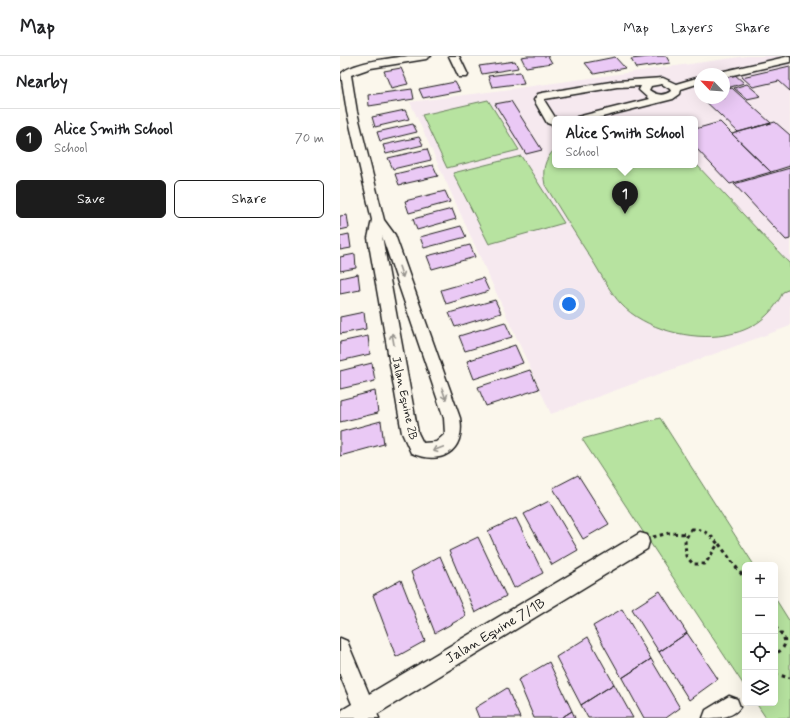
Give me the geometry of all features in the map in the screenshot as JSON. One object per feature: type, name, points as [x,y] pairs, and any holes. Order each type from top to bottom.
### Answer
[{"type":"street","name":"Jalan Equine 2B","points":[[378,220],[375,238],[410,433],[417,448],[428,452],[434,451],[449,443],[453,436],[452,418],[388,235],[378,220],[346,113],[346,74],[349,71],[426,56]]},
{"type":"street","points":[[454,56],[463,75]]},
{"type":"street","points":[[730,73],[790,59]]},
{"type":"street","points":[[552,122],[539,100],[542,96],[617,84],[663,81],[675,87],[694,82]]},
{"type":"street","points":[[651,82],[644,87],[647,94],[657,98],[670,97]]},
{"type":"street","points":[[593,116],[670,97],[676,92],[675,87]]},
{"type":"street","name":"Jalan Equine 7/1B","points":[[361,715],[640,542]]},
{"type":"street","points":[[340,648],[361,715]]},
{"type":"path","points":[[718,544],[704,564],[698,566],[691,564],[683,550],[684,540],[687,534],[691,529],[696,528],[713,537],[742,573]]},
{"type":"path","points":[[640,542],[669,533],[687,534]]},
{"type":"path","points":[[778,630],[783,634],[785,644],[782,650],[778,652]]},
{"type":"path","points":[[778,675],[790,678]]},
{"type":"shaded area","points":[[747,56],[790,56],[790,326],[551,414],[410,102]]},
{"type":"green space","points":[[488,100],[519,150],[447,168],[422,115]]},
{"type":"green space","points":[[552,152],[552,168],[698,168],[698,166],[790,264],[790,289],[783,292],[773,308],[760,321],[735,333],[698,336],[669,331],[642,320],[631,313],[613,294],[545,185],[544,170],[546,161]]},
{"type":"green space","points":[[521,156],[564,223],[489,244],[453,173]]},
{"type":"green space","points":[[660,418],[752,562],[742,562],[742,682],[582,439]]},
{"type":"green space","points":[[778,603],[790,622],[790,718],[766,718],[758,706],[778,706]]},
{"type":"building","points":[[548,56],[552,63],[526,67],[521,57]]},
{"type":"building","points":[[666,56],[670,63],[636,68],[631,59]]},
{"type":"building","points":[[615,57],[625,68],[594,74],[585,63]]},
{"type":"building","points":[[515,61],[518,68],[482,74],[479,66]]},
{"type":"building","points":[[790,66],[790,91],[779,81],[753,87],[742,77]]},
{"type":"building","points":[[401,68],[408,84],[391,88],[384,71]]},
{"type":"building","points":[[520,72],[524,83],[492,87],[488,76]]},
{"type":"building","points":[[733,73],[744,83],[730,87],[730,74]]},
{"type":"building","points":[[455,82],[460,91],[423,98],[419,89]]},
{"type":"building","points":[[747,84],[761,96],[747,99],[734,88]]},
{"type":"building","points":[[730,88],[732,88],[771,123],[738,132],[708,104],[730,104]]},
{"type":"building","points":[[412,89],[414,99],[369,106],[368,95]]},
{"type":"building","points":[[511,101],[542,150],[526,154],[495,104]]},
{"type":"building","points":[[405,110],[409,119],[375,127],[372,117]]},
{"type":"building","points":[[720,122],[771,172],[730,184],[698,150],[698,128]]},
{"type":"building","points":[[775,122],[790,135],[790,166],[771,172],[732,134]]},
{"type":"building","points":[[413,124],[417,132],[380,141],[377,132]]},
{"type":"building","points":[[419,137],[423,145],[386,154],[383,145]]},
{"type":"building","points":[[427,149],[431,160],[393,169],[388,158]]},
{"type":"building","points":[[433,165],[438,176],[399,185],[395,174]]},
{"type":"building","points":[[790,168],[790,239],[786,240],[734,184]]},
{"type":"building","points":[[445,191],[450,202],[409,213],[405,201]]},
{"type":"building","points":[[452,209],[456,219],[417,230],[413,219]]},
{"type":"building","points":[[347,215],[349,228],[340,230],[340,216]]},
{"type":"building","points":[[461,226],[466,237],[424,248],[420,237]]},
{"type":"building","points":[[349,234],[351,248],[340,250],[340,236]]},
{"type":"building","points":[[470,245],[475,257],[432,269],[427,256]]},
{"type":"building","points":[[355,254],[356,268],[340,271],[340,257]]},
{"type":"building","points":[[358,274],[360,290],[340,294],[340,278]]},
{"type":"building","points":[[483,278],[489,291],[446,304],[441,290]]},
{"type":"building","points":[[495,300],[501,313],[455,327],[449,313]]},
{"type":"building","points":[[364,312],[366,329],[340,334],[340,317]]},
{"type":"building","points":[[505,322],[512,337],[465,351],[459,336]]},
{"type":"building","points":[[368,336],[370,354],[340,361],[340,342]]},
{"type":"building","points":[[515,345],[523,363],[474,379],[467,361]]},
{"type":"building","points":[[372,363],[375,381],[340,389],[340,371]]},
{"type":"building","points":[[530,370],[539,389],[486,406],[478,387]]},
{"type":"building","points":[[375,391],[378,413],[340,422],[340,400]]},
{"type":"building","points":[[381,421],[384,444],[340,456],[340,432]]},
{"type":"building","points":[[578,475],[609,524],[583,539],[553,488]]},
{"type":"building","points":[[549,501],[578,550],[552,565],[524,514]]},
{"type":"building","points":[[516,518],[543,573],[514,588],[488,531]]},
{"type":"building","points":[[478,537],[506,596],[475,613],[449,551]]},
{"type":"building","points":[[440,556],[466,616],[435,633],[411,572]]},
{"type":"building","points":[[401,580],[425,641],[396,657],[373,595]]},
{"type":"building","points":[[660,591],[687,633],[659,652],[632,609]]},
{"type":"building","points":[[622,609],[651,659],[622,678],[593,626]]},
{"type":"building","points":[[687,633],[718,679],[689,700],[659,652]]},
{"type":"building","points":[[588,637],[614,684],[581,705],[556,657]]},
{"type":"building","points":[[651,659],[680,708],[666,718],[644,718],[622,678]]},
{"type":"building","points":[[549,662],[572,711],[561,718],[534,718],[518,680]]},
{"type":"building","points":[[614,684],[633,718],[588,718],[581,705]]},
{"type":"building","points":[[507,688],[520,718],[479,718],[475,708]]},
{"type":"building","points":[[572,711],[575,718],[561,718]]},
{"type":"place","name":"Alice Smith School","points":[[625,214]]}]
